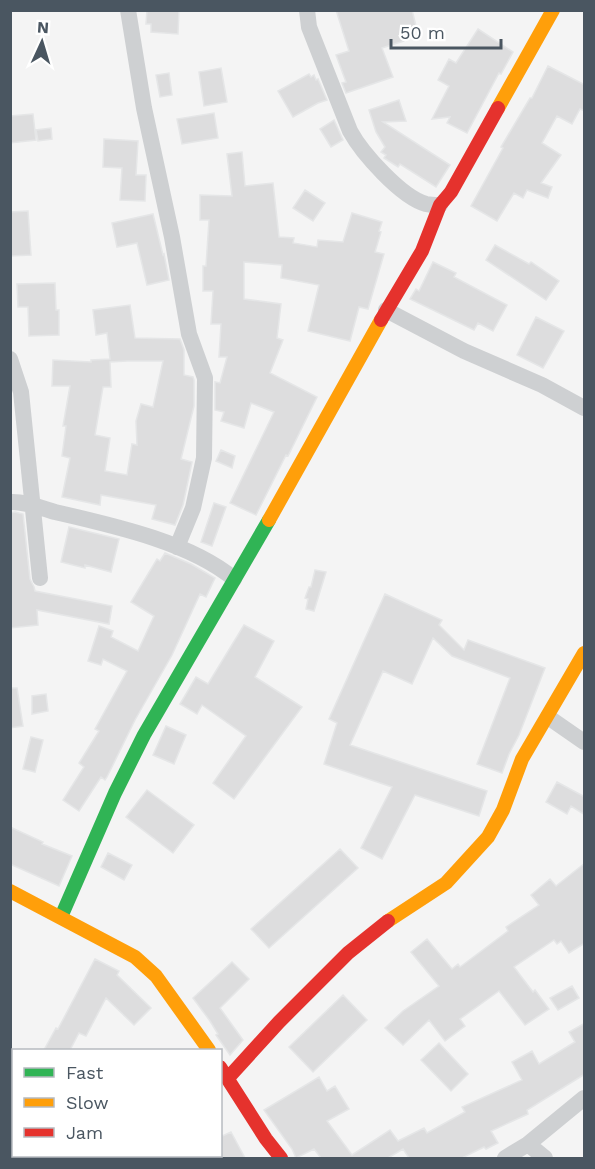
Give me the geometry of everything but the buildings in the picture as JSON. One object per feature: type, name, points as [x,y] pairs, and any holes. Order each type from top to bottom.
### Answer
[{"type":"street","points":[[128,10],[144,108],[172,237],[189,334],[205,378],[204,458],[193,508],[177,547]]},
{"type":"street","points":[[307,10],[309,27],[358,146],[371,161],[414,198],[433,205]]},
{"type":"street","points":[[61,917],[115,793],[144,735],[386,310],[422,251],[431,231],[433,205],[451,192],[553,10]]},
{"type":"street","points":[[386,310],[464,351],[542,385],[585,408]]},
{"type":"street","points":[[10,359],[21,393],[40,578]]},
{"type":"street","points":[[10,501],[106,523],[177,547],[234,579]]},
{"type":"street","points":[[281,1158],[266,1139],[224,1073],[348,953],[380,926],[446,883],[488,837],[504,810],[522,759],[585,653]]},
{"type":"street","points":[[548,717],[585,742]]},
{"type":"street","points":[[10,891],[135,957],[156,976],[208,1049]]},
{"type":"street","points":[[506,1158],[528,1144],[585,1098]]},
{"type":"street","points":[[528,1144],[545,1158]]},
{"type":"traffic: fast","points":[[61,917],[115,793],[144,735],[269,520]]},
{"type":"traffic: slow","points":[[498,108],[553,10]]},
{"type":"traffic: slow","points":[[269,520],[381,320]]},
{"type":"traffic: slow","points":[[388,921],[446,883],[488,837],[503,810],[522,759],[584,653]]},
{"type":"traffic: slow","points":[[10,891],[135,957],[156,976],[208,1049]]},
{"type":"traffic: jam","points":[[381,320],[422,251],[440,205],[451,192],[498,108]]},
{"type":"traffic: jam","points":[[228,1078],[279,1022],[348,953],[388,921]]},
{"type":"traffic: jam","points":[[222,1070],[266,1139],[281,1158]]}]
